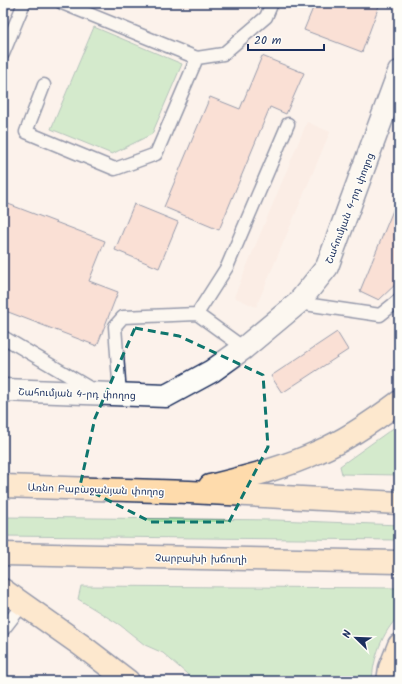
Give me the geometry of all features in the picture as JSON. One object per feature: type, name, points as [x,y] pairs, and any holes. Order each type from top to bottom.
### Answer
[{"type":"highway","points":[[189,492],[268,471],[319,452],[380,416],[399,402]]},
{"type":"highway","name":"Առնո Բաբաջանյան փողոց","points":[[3,486],[189,492]]},
{"type":"highway","points":[[189,492],[399,503]]},
{"type":"highway","name":"Չարբախի խճուղի","points":[[3,554],[399,562]]},
{"type":"highway","points":[[3,590],[81,644],[128,681]]},
{"type":"highway","points":[[388,681],[390,668],[399,645]]},
{"type":"street","name":"Շահումյան 4-րդ փողոց","points":[[3,390],[166,396],[212,372],[244,348],[298,303],[327,267],[399,72]]},
{"type":"lane","points":[[3,54],[24,3]]},
{"type":"lane","points":[[62,3],[197,58],[222,54],[266,17],[272,3]]},
{"type":"lane","points":[[44,85],[26,132],[115,169],[156,154],[197,58]]},
{"type":"lane","points":[[197,314],[227,267],[288,124]]},
{"type":"lane","points":[[298,303],[380,315],[399,300]]},
{"type":"lane","points":[[3,337],[110,394],[115,326],[124,317],[197,314],[244,348]]},
{"type":"lane","points":[[3,630],[23,604]]},
{"type":"highlighted area","points":[[135,328],[179,336],[263,375],[268,447],[229,522],[151,522],[80,486],[95,418]]},
{"type":"shaded area","points":[[307,122],[330,132],[256,307],[234,297]]},
{"type":"green space","points":[[94,27],[182,64],[152,134],[112,154],[51,129]]},
{"type":"green space","points":[[399,424],[399,475],[342,474],[340,466]]},
{"type":"green space","points":[[3,517],[276,520],[399,525],[399,540],[3,536]]},
{"type":"green space","points":[[81,586],[399,588],[399,616],[393,622],[383,638],[376,655],[372,681],[195,681],[163,653],[145,645],[120,625],[78,599]]},
{"type":"building","points":[[315,3],[380,3],[362,52],[304,30]]},
{"type":"building","points":[[262,56],[304,73],[286,114],[270,107],[219,230],[164,207],[210,97],[240,109]]},
{"type":"building","points":[[398,198],[399,281],[379,300],[360,291]]},
{"type":"building","points":[[3,202],[105,241],[89,281],[118,292],[97,346],[3,310]]},
{"type":"building","points":[[134,204],[178,222],[159,268],[115,250]]},
{"type":"building","points":[[337,332],[348,350],[282,393],[271,376]]}]
